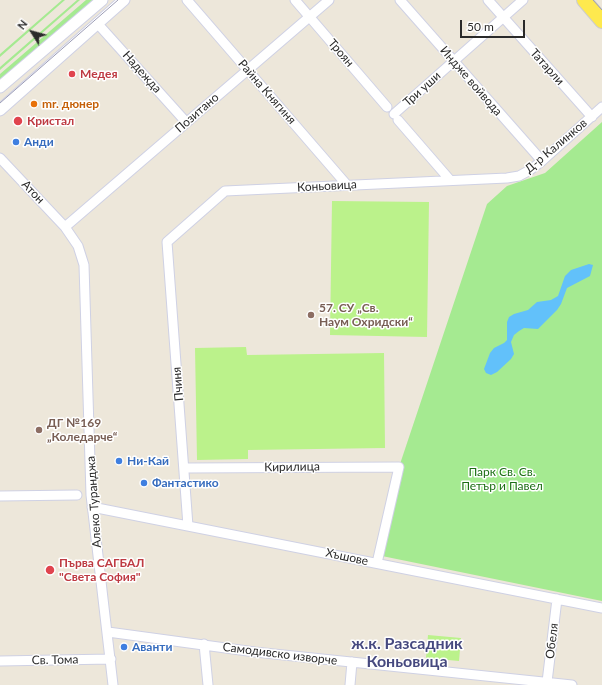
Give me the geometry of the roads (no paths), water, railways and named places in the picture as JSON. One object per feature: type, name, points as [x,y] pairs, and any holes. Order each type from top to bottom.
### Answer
[{"type":"main road","points":[[584,0],[602,21]]},
{"type":"street","points":[[0,87],[102,0]]},
{"type":"street","points":[[0,110],[124,0]]},
{"type":"street","name":"Райна Княгиня","points":[[187,0],[347,185]]},
{"type":"street","name":"Троян","points":[[295,0],[387,107]]},
{"type":"street","name":"Позитано","points":[[65,227],[329,0]]},
{"type":"street","name":"Индже войвода","points":[[400,0],[542,161]]},
{"type":"street","name":"Татарли","points":[[488,0],[592,116]]},
{"type":"street","name":"Три уши","points":[[450,180],[396,117],[453,61],[523,0]]},
{"type":"street","name":"Надежда","points":[[97,23],[186,122]]},
{"type":"street","name":"Д-р Калинков","points":[[507,178],[519,176],[530,170],[602,107]]},
{"type":"street","name":"Атон","points":[[0,158],[65,227]]},
{"type":"street","name":"Коньовица","points":[[167,242],[225,191],[507,178]]},
{"type":"street","name":"Алеко Туранджа","points":[[65,227],[80,251],[85,275],[92,507],[108,632],[113,685]]},
{"type":"street","name":"Пчиня","points":[[167,242],[185,468],[188,526]]},
{"type":"street","name":"Кирилица","points":[[185,468],[399,467],[377,563]]},
{"type":"street","points":[[0,496],[77,495]]},
{"type":"street","name":"Хъшове","points":[[92,507],[602,608]]},
{"type":"street","name":"Обеля","points":[[547,682],[557,600]]},
{"type":"street","name":"Самодивско изворче","points":[[108,632],[352,662],[572,685]]},
{"type":"street","points":[[204,644],[208,685]]},
{"type":"street","name":"Св. Тома","points":[[0,661],[111,659]]},
{"type":"street","points":[[350,685],[352,662]]},
{"type":"water","points":[[589,264],[593,265],[590,276],[567,288],[557,310],[538,329],[524,328],[514,335],[511,342],[514,354],[511,359],[497,372],[491,375],[486,373],[484,369],[490,353],[494,348],[507,340],[507,322],[509,317],[528,310],[537,302],[551,300],[558,296],[565,276],[571,270]]},
{"type":"tram line","points":[[0,103],[118,0]]},
{"type":"tram line","points":[[593,0],[602,10]]},
{"type":"place","name":"Медея","points":[[72,74]]},
{"type":"place","name":"mr. дюнер","points":[[34,104]]},
{"type":"place","name":"Кристал","points":[[18,121]]},
{"type":"place","name":"Анди","points":[[16,142]]},
{"type":"place","name":"57. СУ „Св. Наум Охридски“","points":[[311,315]]},
{"type":"place","name":"ДГ №169 „Коледарче“","points":[[39,430]]},
{"type":"place","name":"Ни-Кай","points":[[119,461]]},
{"type":"place","name":"Фантастико","points":[[144,483]]},
{"type":"place","name":"Първа САГБАЛ \"Света София\"","points":[[50,570]]},
{"type":"place","name":"Аванти","points":[[124,647]]},
{"type":"district","name":"ж.к. Разсадник Коньовица","points":[[407,653]]},
{"type":"park label","name":"Парк Св. Св. Петър и Павел","points":[[502,479]]}]
